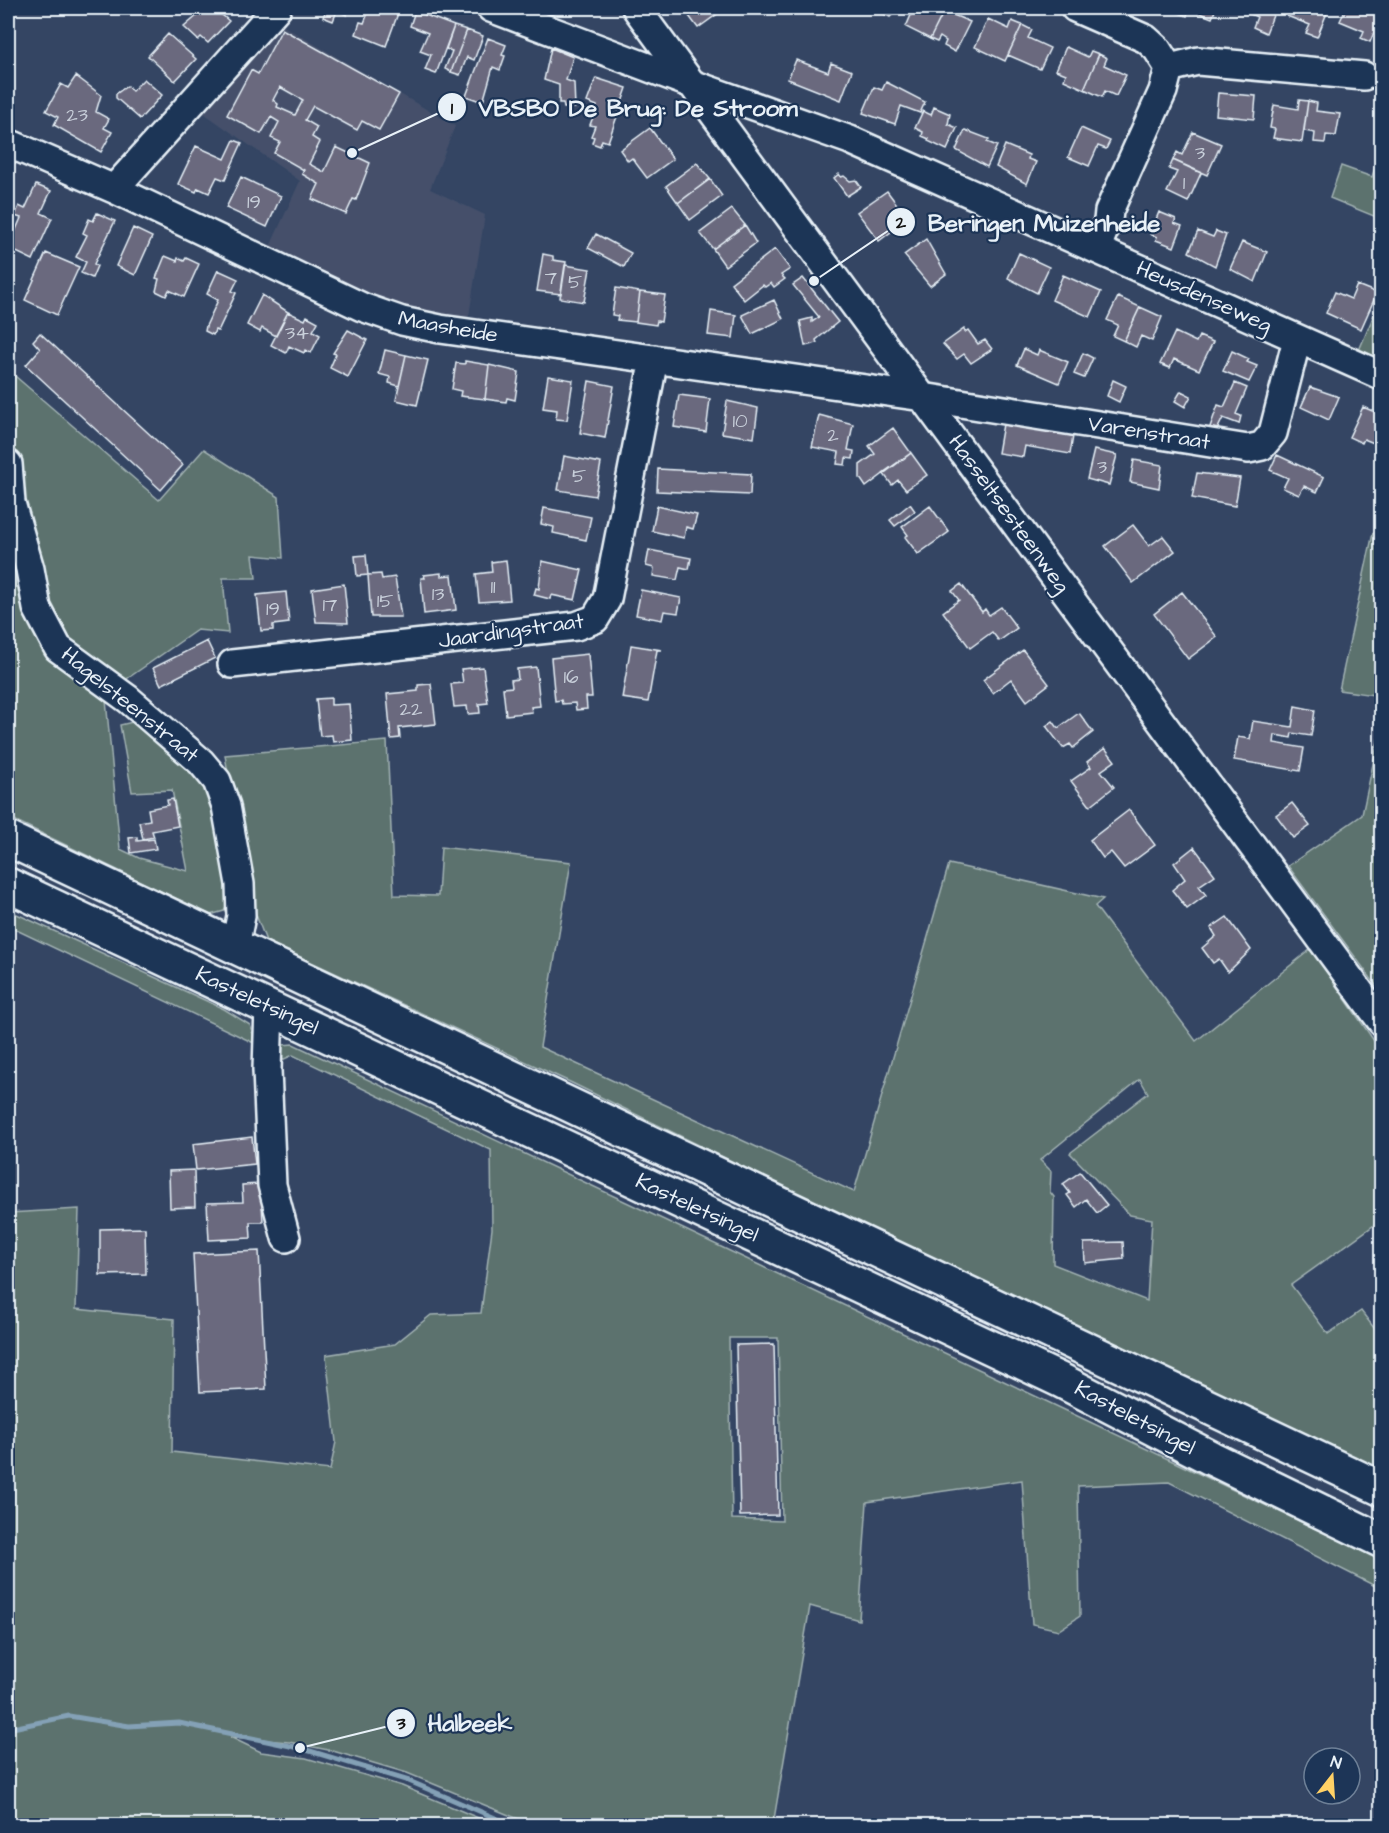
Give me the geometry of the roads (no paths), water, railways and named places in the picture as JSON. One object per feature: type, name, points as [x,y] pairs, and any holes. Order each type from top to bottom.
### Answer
[{"type":"main road","name":"Kasteletsingel","points":[[8,839],[1382,1489]]},
{"type":"main road","name":"Kasteletsingel","points":[[8,885],[1062,1381],[1211,1458],[1382,1540]]},
{"type":"street","points":[[114,189],[277,8]]},
{"type":"street","name":"Heusdenseweg","points":[[490,8],[692,84],[850,140],[1382,376]]},
{"type":"street","name":"Hasseltsesteenweg","points":[[636,8],[1382,1022]]},
{"type":"street","points":[[1075,8],[1146,39],[1157,49],[1169,68],[1163,91],[1108,211],[1107,221],[1096,249]]},
{"type":"street","points":[[1169,68],[1198,61],[1364,76]]},
{"type":"street","name":"Maasheide","points":[[8,143],[114,189],[362,307],[402,321],[923,398]]},
{"type":"street","name":"Varenstraat","points":[[923,398],[1248,449],[1262,446],[1273,433],[1297,339]]},
{"type":"street","name":"Jaardingstraat","points":[[232,664],[576,626],[595,619],[607,599],[654,359]]},
{"type":"street","name":"Hagelsteenstraat","points":[[8,464],[12,503],[30,569],[37,608],[58,648],[128,699],[201,762],[217,781],[226,806],[240,884],[240,916],[235,946]]},
{"type":"street","points":[[269,1006],[267,1070],[272,1185],[286,1238]]},
{"type":"waterway","points":[[8,1729],[69,1716],[129,1726],[179,1723],[300,1748],[409,1781],[514,1826]]},
{"type":"place","name":"VBSBO De Brug: De Stroom","points":[[352,153]]},
{"type":"place","name":"Beringen Muizenheide","points":[[814,281]]},
{"type":"place","name":"Halbeek","points":[[300,1748]]}]
